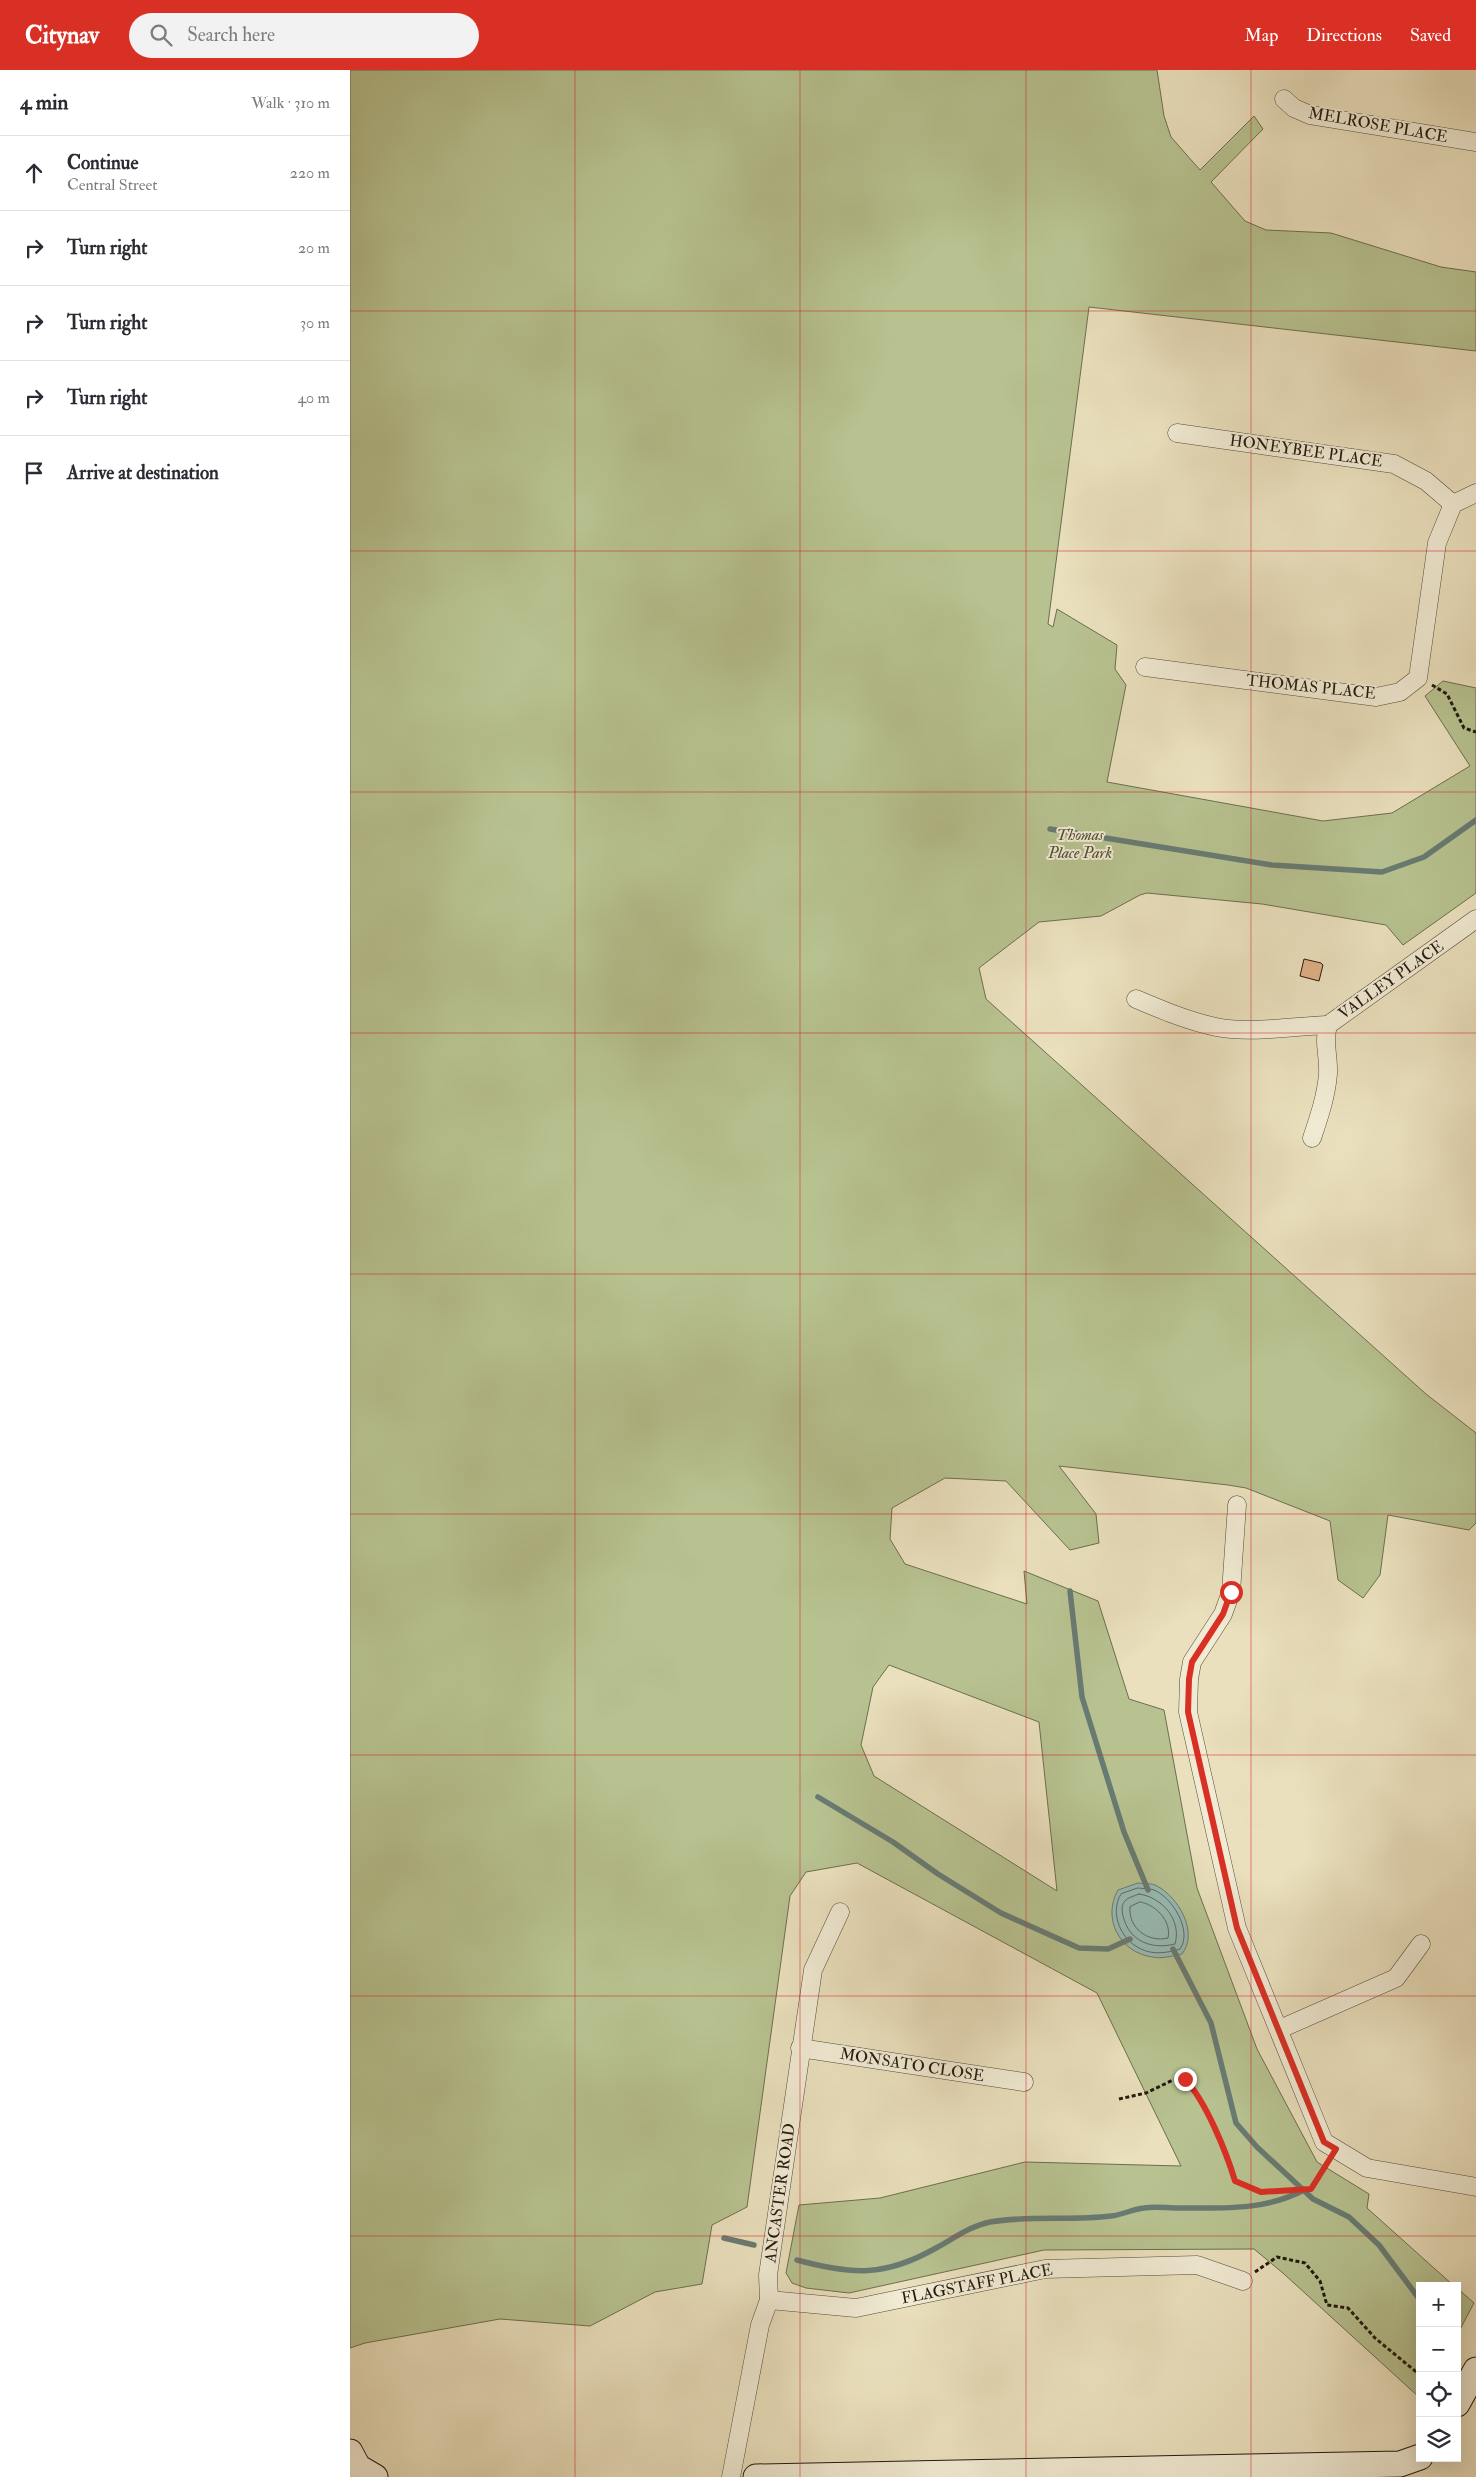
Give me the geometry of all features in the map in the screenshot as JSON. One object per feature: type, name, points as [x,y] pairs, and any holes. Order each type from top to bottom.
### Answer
[{"type":"street","name":"MELROSE PLACE","points":[[1284,99],[1294,108],[1310,115],[1476,142]]},
{"type":"street","name":"HONEYBEE PLACE","points":[[1176,433],[1394,464],[1426,481],[1453,504]]},
{"type":"street","points":[[1418,678],[1437,544],[1453,504],[1476,492]]},
{"type":"street","name":"THOMAS PLACE","points":[[1145,667],[1376,697],[1400,692],[1418,678]]},
{"type":"street","name":"VALLEY PLACE","points":[[1312,1138],[1325,1100],[1328,1072],[1324,1036],[1328,1025],[1476,919]]},
{"type":"street","points":[[1136,999],[1188,1020],[1218,1028],[1246,1029],[1328,1025]]},
{"type":"street","points":[[1237,1505],[1231,1592],[1223,1614],[1192,1662],[1189,1679],[1188,1712],[1237,1928],[1280,2029],[1324,2142],[1367,2168],[1476,2187]]},
{"type":"street","name":"ANCASTER ROAD","points":[[731,2477],[760,2325],[769,2300],[768,2274],[813,1970],[840,1912]]},
{"type":"street","points":[[1280,2029],[1396,1978],[1421,1944]]},
{"type":"street","name":"MONSATO CLOSE","points":[[800,2048],[1024,2082]]},
{"type":"street","name":"FLAGSTAFF PLACE","points":[[769,2300],[856,2308],[1045,2269],[1197,2265],[1243,2281]]},
{"type":"street","points":[[1461,2397],[1476,2370]]},
{"type":"street","points":[[756,2477],[1407,2466]]},
{"type":"path","points":[[1418,678],[1447,694],[1464,728],[1476,732]]},
{"type":"path","points":[[1120,2099],[1146,2093],[1173,2080],[1185,2079],[1194,2089],[1228,2158],[1235,2181],[1261,2192],[1311,2189],[1336,2149]]},
{"type":"path","points":[[1243,2281],[1277,2257],[1305,2263],[1320,2281],[1327,2305],[1348,2308],[1375,2338],[1416,2372]]},
{"type":"green space","name":"Thomas Place Park","points":[[350,70],[1157,70],[1164,116],[1171,137],[1200,170],[1254,116],[1263,129],[1211,182],[1245,221],[1266,230],[1331,233],[1441,267],[1476,272],[1476,351],[1089,307],[1048,624],[1053,627],[1057,609],[1117,645],[1115,669],[1126,685],[1107,782],[1323,821],[1392,813],[1470,766],[1425,696],[1443,681],[1476,688],[1476,893],[1403,945],[1386,925],[1262,904],[1147,893],[1101,916],[1039,922],[979,968],[986,999],[1426,1394],[1476,1433],[1476,1523],[1469,1530],[1388,1515],[1380,1575],[1363,1598],[1338,1580],[1330,1521],[1246,1488],[1228,1485],[1059,1466],[1096,1514],[1099,1543],[1070,1550],[1006,1481],[945,1478],[892,1508],[890,1539],[905,1564],[1027,1604],[1024,1571],[1098,1601],[1129,1699],[1164,1710],[1197,1888],[1257,2049],[1317,2162],[1369,2194],[1367,2208],[1450,2282],[1416,2282],[1416,2394],[1254,2249],[1044,2250],[849,2293],[806,2288],[792,2283],[786,2273],[799,2205],[880,2198],[1025,2162],[1181,2166],[1097,1993],[857,1863],[806,1872],[790,1896],[747,2207],[712,2225],[702,2284],[655,2292],[590,2326],[500,2319],[365,2343],[350,2348]],"holes":[[[889,1665],[1039,1722],[1057,1891],[874,1776],[861,1745],[873,1687]]]},
{"type":"green space","points":[[1461,2292],[1474,2303],[1461,2327]]},
{"type":"water","points":[[1138,1883],[1157,1886],[1165,1891],[1179,1907],[1184,1916],[1188,1936],[1187,1945],[1182,1954],[1160,1958],[1140,1954],[1123,1941],[1117,1932],[1112,1912],[1118,1890]]},
{"type":"building","points":[[1304,959],[1323,965],[1319,981],[1300,976]]},
{"type":"waterway","points":[[1050,829],[1272,865],[1382,872],[1424,857],[1476,820]]},
{"type":"waterway","points":[[1070,1591],[1082,1697],[1124,1832],[1148,1890]]},
{"type":"waterway","points":[[818,1797],[893,1842],[938,1874],[1001,1913],[1079,1948],[1108,1949],[1130,1939]]},
{"type":"waterway","points":[[1173,1949],[1211,2023],[1236,2123],[1257,2147],[1313,2199],[1349,2217],[1379,2245],[1416,2295]]},
{"type":"waterway","points":[[797,2260],[835,2269],[868,2270],[884,2268],[918,2257],[969,2230],[990,2222],[1020,2219],[1096,2217],[1152,2207],[1243,2207],[1274,2202],[1304,2190]]},
{"type":"waterway","points":[[724,2238],[754,2245]]},
{"type":"route","points":[[1185,2079],[1194,2089],[1228,2158],[1235,2181],[1261,2192],[1289,2192],[1311,2189],[1336,2149],[1324,2142],[1280,2029],[1237,1928],[1188,1712],[1189,1679],[1192,1662],[1223,1614],[1231,1592]]}]
